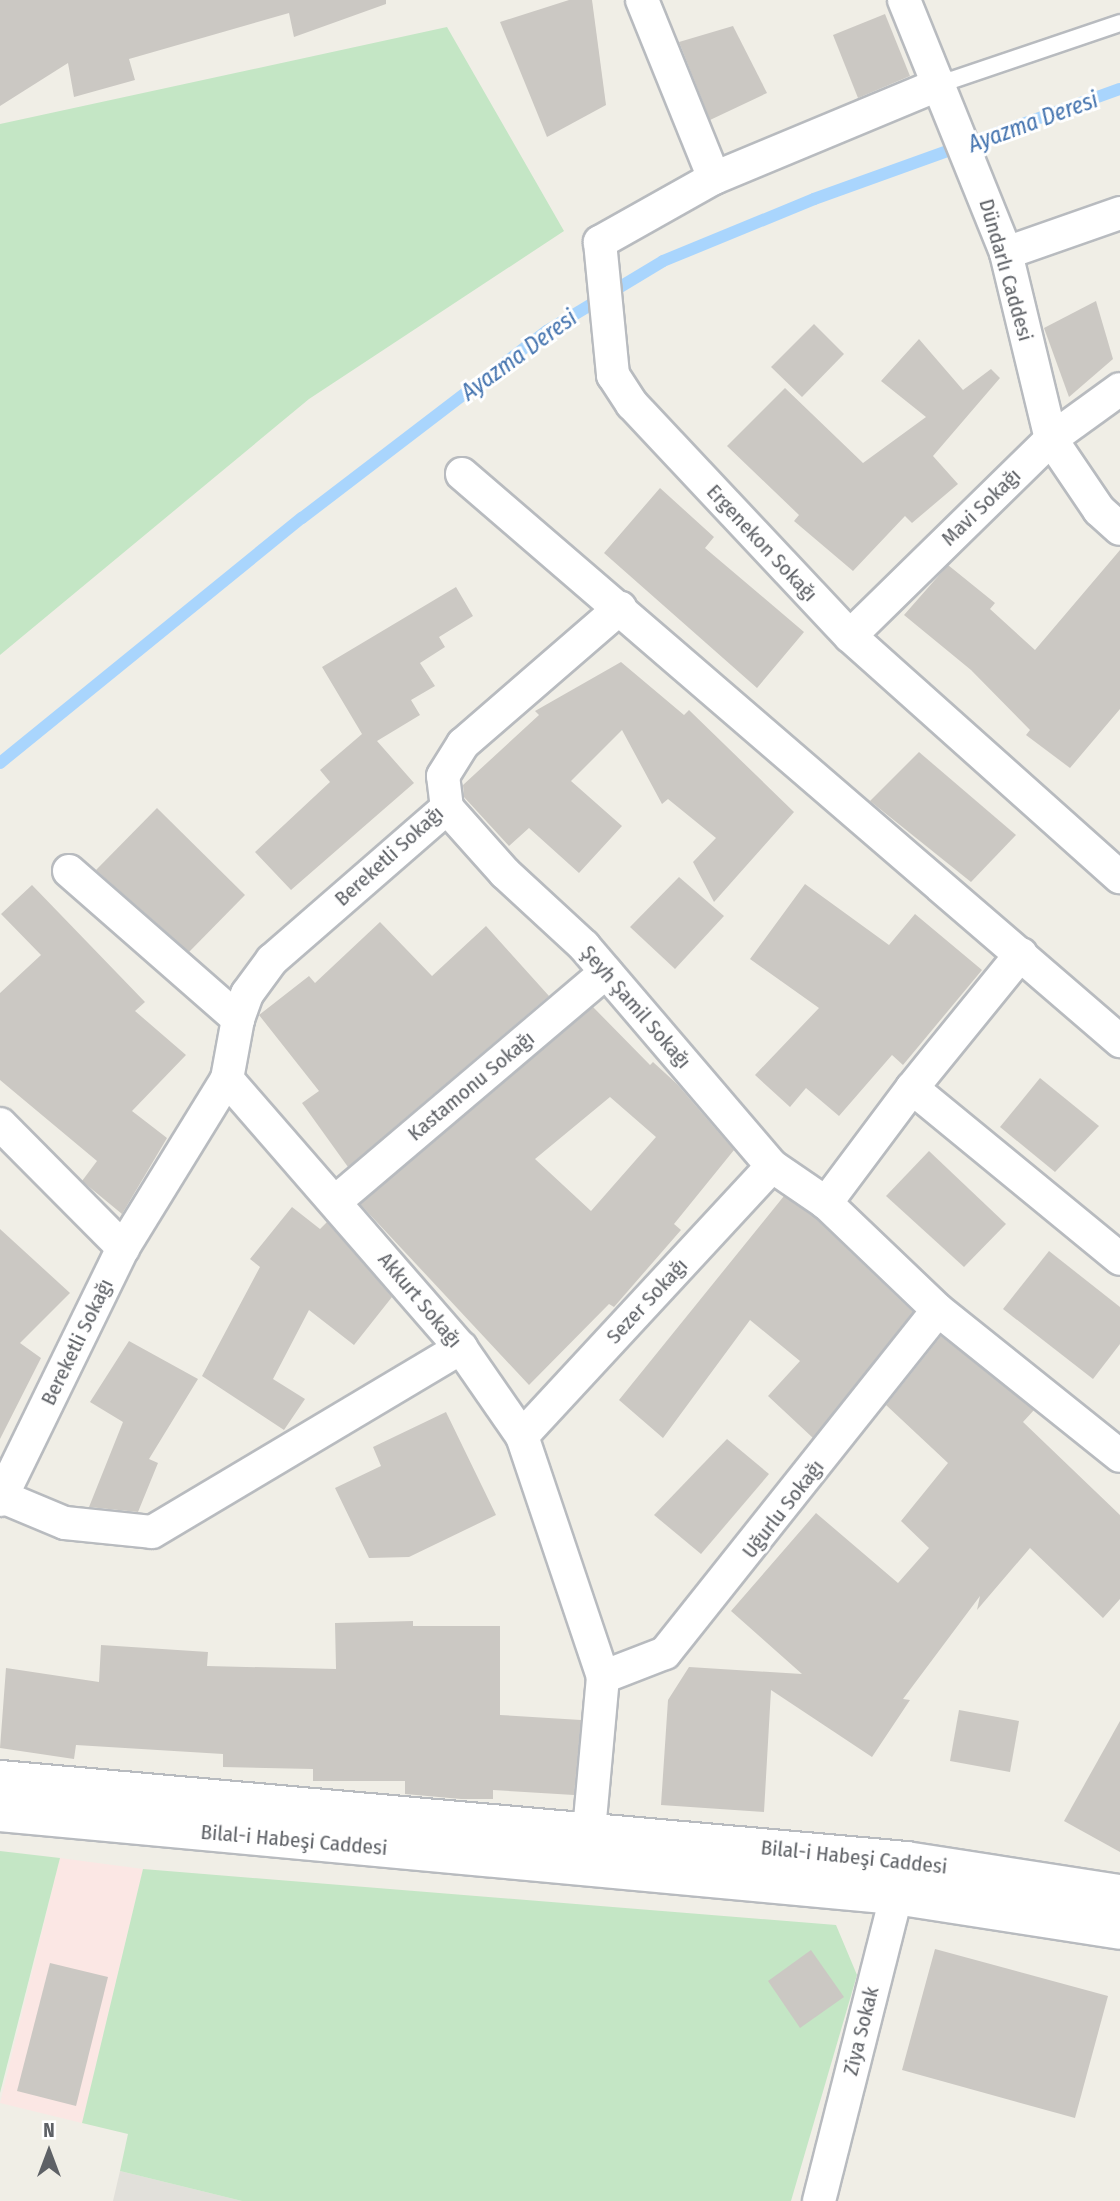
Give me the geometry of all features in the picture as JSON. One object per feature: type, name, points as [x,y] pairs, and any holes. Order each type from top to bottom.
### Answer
[{"type":"street","points":[[642,0],[714,178]]},
{"type":"street","name":"Dündarlı Caddesi","points":[[904,0],[1006,253],[1051,439],[1099,510],[1120,529]]},
{"type":"street","name":"Ergenekon Sokağı","points":[[940,84],[714,178],[600,242],[612,375],[632,404],[850,636],[1120,877]]},
{"type":"street","points":[[1006,253],[1120,213]]},
{"type":"street","name":"Mavi Sokağı","points":[[850,636],[1051,439],[1120,388]]},
{"type":"street","points":[[462,474],[1120,1041]]},
{"type":"street","name":"Bereketli Sokağı","points":[[237,1019],[247,994],[272,960],[447,808],[443,776],[463,744],[620,608]]},
{"type":"street","name":"Şeyh Şamil Sokağı","points":[[447,808],[606,972],[772,1167],[826,1203],[938,1310],[1120,1455]]},
{"type":"street","points":[[69,871],[237,1019],[227,1079]]},
{"type":"street","points":[[826,1203],[912,1088],[1021,954]]},
{"type":"street","name":"Kastamonu Sokağı","points":[[336,1201],[606,972]]},
{"type":"street","name":"Bereketli Sokağı","points":[[0,1498],[123,1248],[227,1079]]},
{"type":"street","name":"Akkurt Sokağı","points":[[227,1079],[336,1201],[461,1348],[522,1436],[603,1677],[587,1849]]},
{"type":"street","points":[[912,1088],[1120,1259]]},
{"type":"street","points":[[0,1124],[123,1248]]},
{"type":"street","name":"Sezer Sokağı","points":[[522,1436],[772,1167]]},
{"type":"street","name":"Uğurlu Sokağı","points":[[603,1677],[665,1653],[938,1310]]},
{"type":"street","points":[[0,1498],[65,1523],[152,1532],[461,1348]]},
{"type":"street","name":"Bilal-i Habeşi Caddesi","points":[[0,1780],[587,1849],[901,1878],[1120,1894]]},
{"type":"street","name":"Bilal-i Habeşi Caddesi","points":[[0,1812],[587,1849]]},
{"type":"street","name":"Bilal-i Habeşi Caddesi","points":[[901,1878],[1120,1930]]},
{"type":"street","name":"Ziya Sokak","points":[[819,2201],[901,1878]]},
{"type":"lane","points":[[940,84],[1120,23]]},
{"type":"shaded area","points":[[60,1858],[143,1869],[82,2123],[0,2103]]},
{"type":"shaded area","points":[[120,2171],[242,2201],[113,2201]]},
{"type":"green space","points":[[447,27],[564,231],[309,399],[0,655],[0,124]]},
{"type":"green space","points":[[0,1851],[60,1858],[0,2093]]},
{"type":"green space","points":[[143,1869],[836,1925],[857,1975],[791,2201],[242,2201],[120,2171],[128,2134],[82,2123]]},
{"type":"building","points":[[0,0],[386,0],[386,4],[294,37],[289,13],[129,59],[135,80],[74,97],[68,63],[0,106]]},
{"type":"building","points":[[569,0],[592,0],[606,105],[547,137],[500,22]]},
{"type":"building","points":[[885,14],[910,76],[858,98],[833,35]]},
{"type":"building","points":[[733,26],[767,93],[710,120],[679,42]]},
{"type":"building","points":[[1096,301],[1113,359],[1069,397],[1044,328]]},
{"type":"building","points":[[814,324],[844,354],[802,397],[771,367]]},
{"type":"building","points":[[919,339],[963,390],[991,369],[1000,378],[933,456],[958,484],[912,523],[905,516],[853,571],[794,521],[799,515],[727,446],[785,388],[863,463],[926,417],[881,381]]},
{"type":"building","points":[[660,488],[714,537],[705,548],[804,632],[757,688],[604,553]]},
{"type":"building","points":[[1120,550],[1120,709],[1070,768],[1026,735],[1030,730],[971,670],[904,615],[948,565],[995,603],[990,609],[1035,650]]},
{"type":"building","points":[[456,587],[473,616],[439,637],[445,647],[420,663],[435,686],[411,700],[420,715],[377,741],[414,783],[291,890],[255,852],[330,782],[320,770],[362,734],[322,667]]},
{"type":"building","points":[[621,662],[684,715],[689,710],[794,812],[714,902],[693,862],[716,838],[668,799],[662,804],[622,730],[571,781],[622,826],[579,873],[529,828],[509,846],[464,797],[463,785],[539,715],[535,711]]},
{"type":"building","points":[[919,752],[1016,835],[971,882],[870,801]]},
{"type":"building","points":[[157,808],[245,895],[189,952],[96,870]]},
{"type":"building","points":[[679,877],[724,916],[675,969],[630,927]]},
{"type":"building","points":[[805,884],[889,945],[915,914],[982,970],[903,1065],[892,1055],[839,1116],[806,1088],[790,1107],[755,1075],[819,1008],[750,959]]},
{"type":"building","points":[[32,885],[145,1002],[135,1011],[186,1055],[132,1111],[167,1138],[122,1214],[82,1181],[97,1161],[0,1080],[0,993],[41,955],[1,914]]},
{"type":"building","points":[[380,922],[432,976],[486,926],[549,996],[348,1167],[302,1103],[319,1091],[259,1015],[309,976],[315,983]]},
{"type":"building","points":[[593,1007],[650,1065],[653,1062],[677,1084],[734,1150],[674,1224],[681,1230],[614,1307],[609,1304],[529,1385],[360,1204]],"holes":[[[610,1097],[656,1137],[591,1211],[535,1159]]]},
{"type":"building","points":[[1040,1078],[1099,1126],[1055,1172],[1000,1127]]},
{"type":"building","points":[[929,1151],[1006,1224],[964,1267],[886,1196]]},
{"type":"building","points":[[784,1196],[814,1217],[913,1312],[813,1438],[768,1396],[800,1361],[750,1320],[663,1438],[619,1400]]},
{"type":"building","points":[[292,1207],[320,1229],[327,1222],[392,1297],[354,1345],[309,1310],[273,1379],[305,1399],[284,1430],[202,1376],[260,1267],[250,1259]]},
{"type":"building","points":[[0,1229],[70,1293],[20,1343],[41,1358],[0,1439]]},
{"type":"building","points":[[1049,1251],[1120,1307],[1120,1344],[1093,1379],[1003,1309]]},
{"type":"building","points":[[941,1336],[1034,1410],[1023,1422],[1120,1515],[1120,1599],[1103,1618],[1030,1548],[977,1610],[980,1596],[903,1699],[910,1700],[872,1757],[771,1690],[764,1812],[661,1805],[668,1700],[689,1667],[802,1674],[731,1611],[816,1513],[898,1583],[929,1548],[901,1521],[948,1463],[886,1405]]},
{"type":"building","points":[[129,1341],[198,1379],[149,1459],[158,1463],[138,1512],[89,1507],[123,1422],[90,1402]]},
{"type":"building","points":[[446,1412],[496,1515],[409,1557],[369,1558],[335,1488],[381,1466],[373,1447]]},
{"type":"building","points":[[727,1439],[769,1474],[701,1554],[654,1515]]},
{"type":"building","points":[[413,1621],[413,1626],[500,1626],[500,1715],[581,1720],[574,1795],[493,1790],[493,1799],[461,1799],[405,1794],[405,1781],[313,1781],[313,1769],[223,1767],[223,1754],[76,1745],[74,1759],[0,1748],[6,1668],[99,1682],[101,1645],[208,1652],[207,1666],[336,1669],[335,1623]]},
{"type":"building","points":[[959,1710],[1019,1721],[1010,1772],[950,1761]]},
{"type":"building","points":[[1120,1721],[1120,1852],[1064,1821]]},
{"type":"building","points":[[935,1949],[1108,1996],[1075,2118],[902,2070]]},
{"type":"building","points":[[811,1950],[844,1997],[800,2028],[768,1981]]},
{"type":"building","points":[[50,1963],[108,1977],[76,2106],[17,2091]]},
{"type":"waterway","name":"Ayazma Deresi","points":[[0,763],[302,518],[547,331],[663,261],[814,199],[1120,89]]}]
